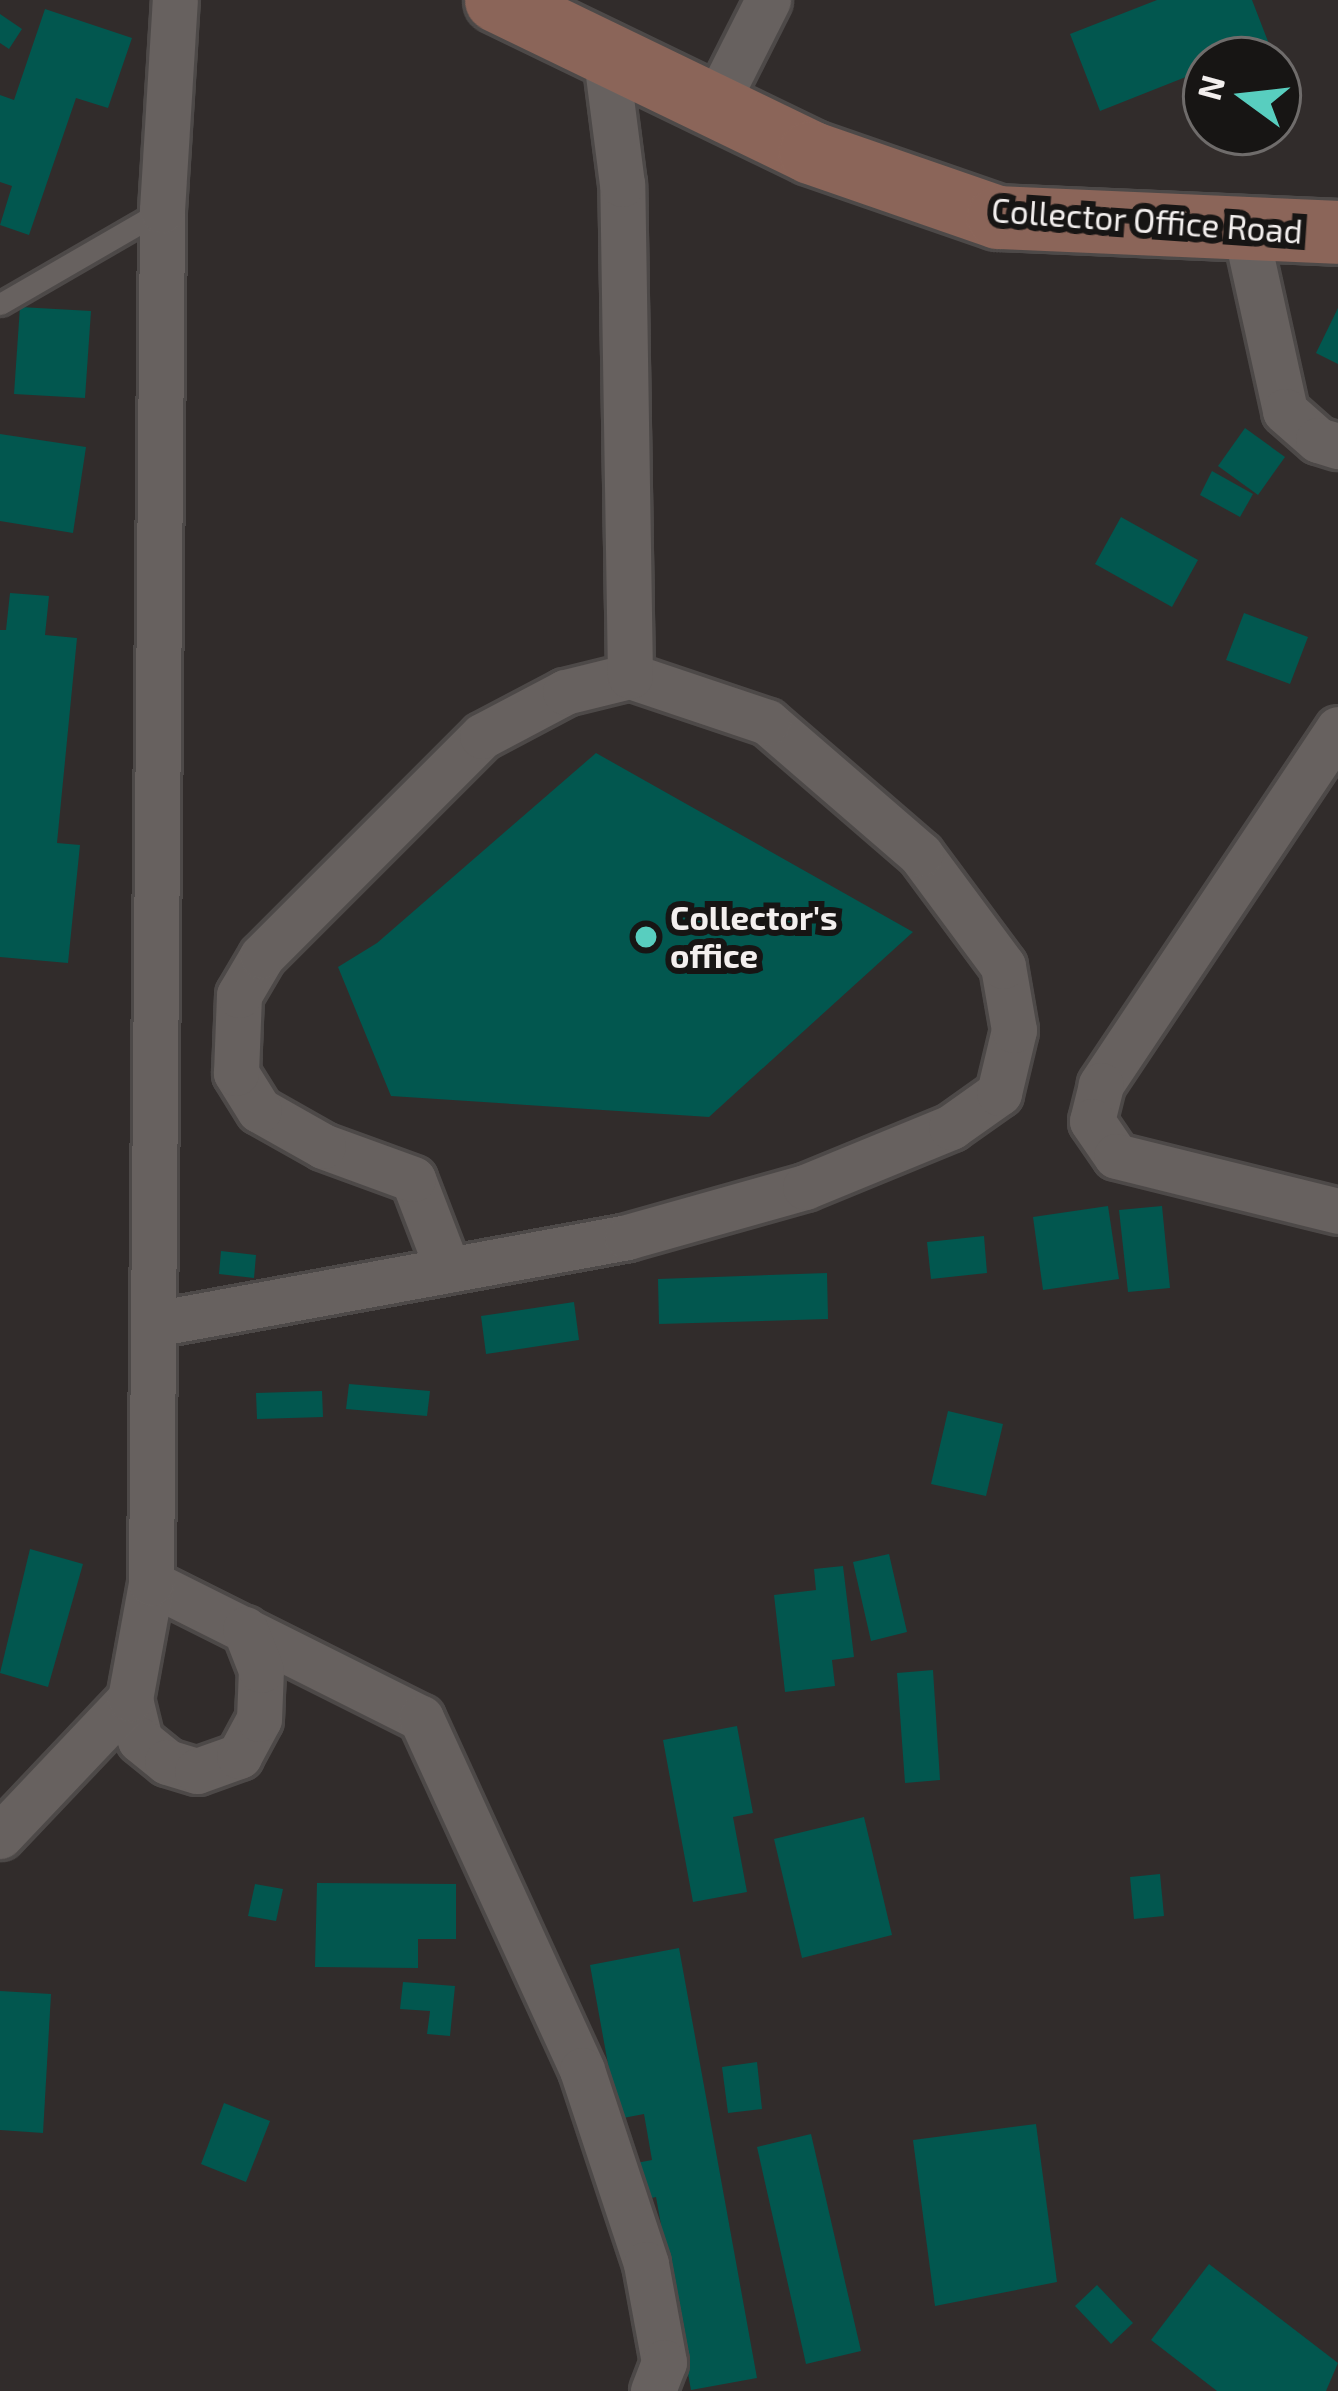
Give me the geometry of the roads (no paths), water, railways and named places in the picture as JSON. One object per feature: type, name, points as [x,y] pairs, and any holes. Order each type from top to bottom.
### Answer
[{"type":"main road","name":"Collector Office Road","points":[[496,0],[810,152],[998,217],[1246,233],[1338,232]]},
{"type":"street","points":[[176,0],[162,210],[151,1583],[130,1699],[140,1740],[167,1762],[197,1771],[239,1756],[259,1719],[260,1686],[245,1629]]},
{"type":"street","points":[[714,107],[768,0]]},
{"type":"street","points":[[605,52],[622,184],[630,676]]},
{"type":"street","points":[[1246,233],[1286,411],[1318,440],[1338,446]]},
{"type":"street","points":[[154,1324],[448,1270],[627,1237],[805,1187],[951,1126],[998,1094],[1014,1030],[1003,966],[920,854],[767,722],[630,676],[565,692],[482,736],[262,956],[239,995],[236,1073],[259,1111],[323,1146],[412,1179],[448,1270]]},
{"type":"street","points":[[1338,729],[1101,1085],[1093,1120],[1116,1156],[1338,1211]]},
{"type":"street","points":[[151,1583],[422,1718],[582,2070],[646,2264],[664,2362],[652,2391]]},
{"type":"street","points":[[0,1836],[130,1699]]},
{"type":"lane","points":[[0,304],[162,210]]},
{"type":"place","name":"Collector's office","points":[[646,937]]}]
